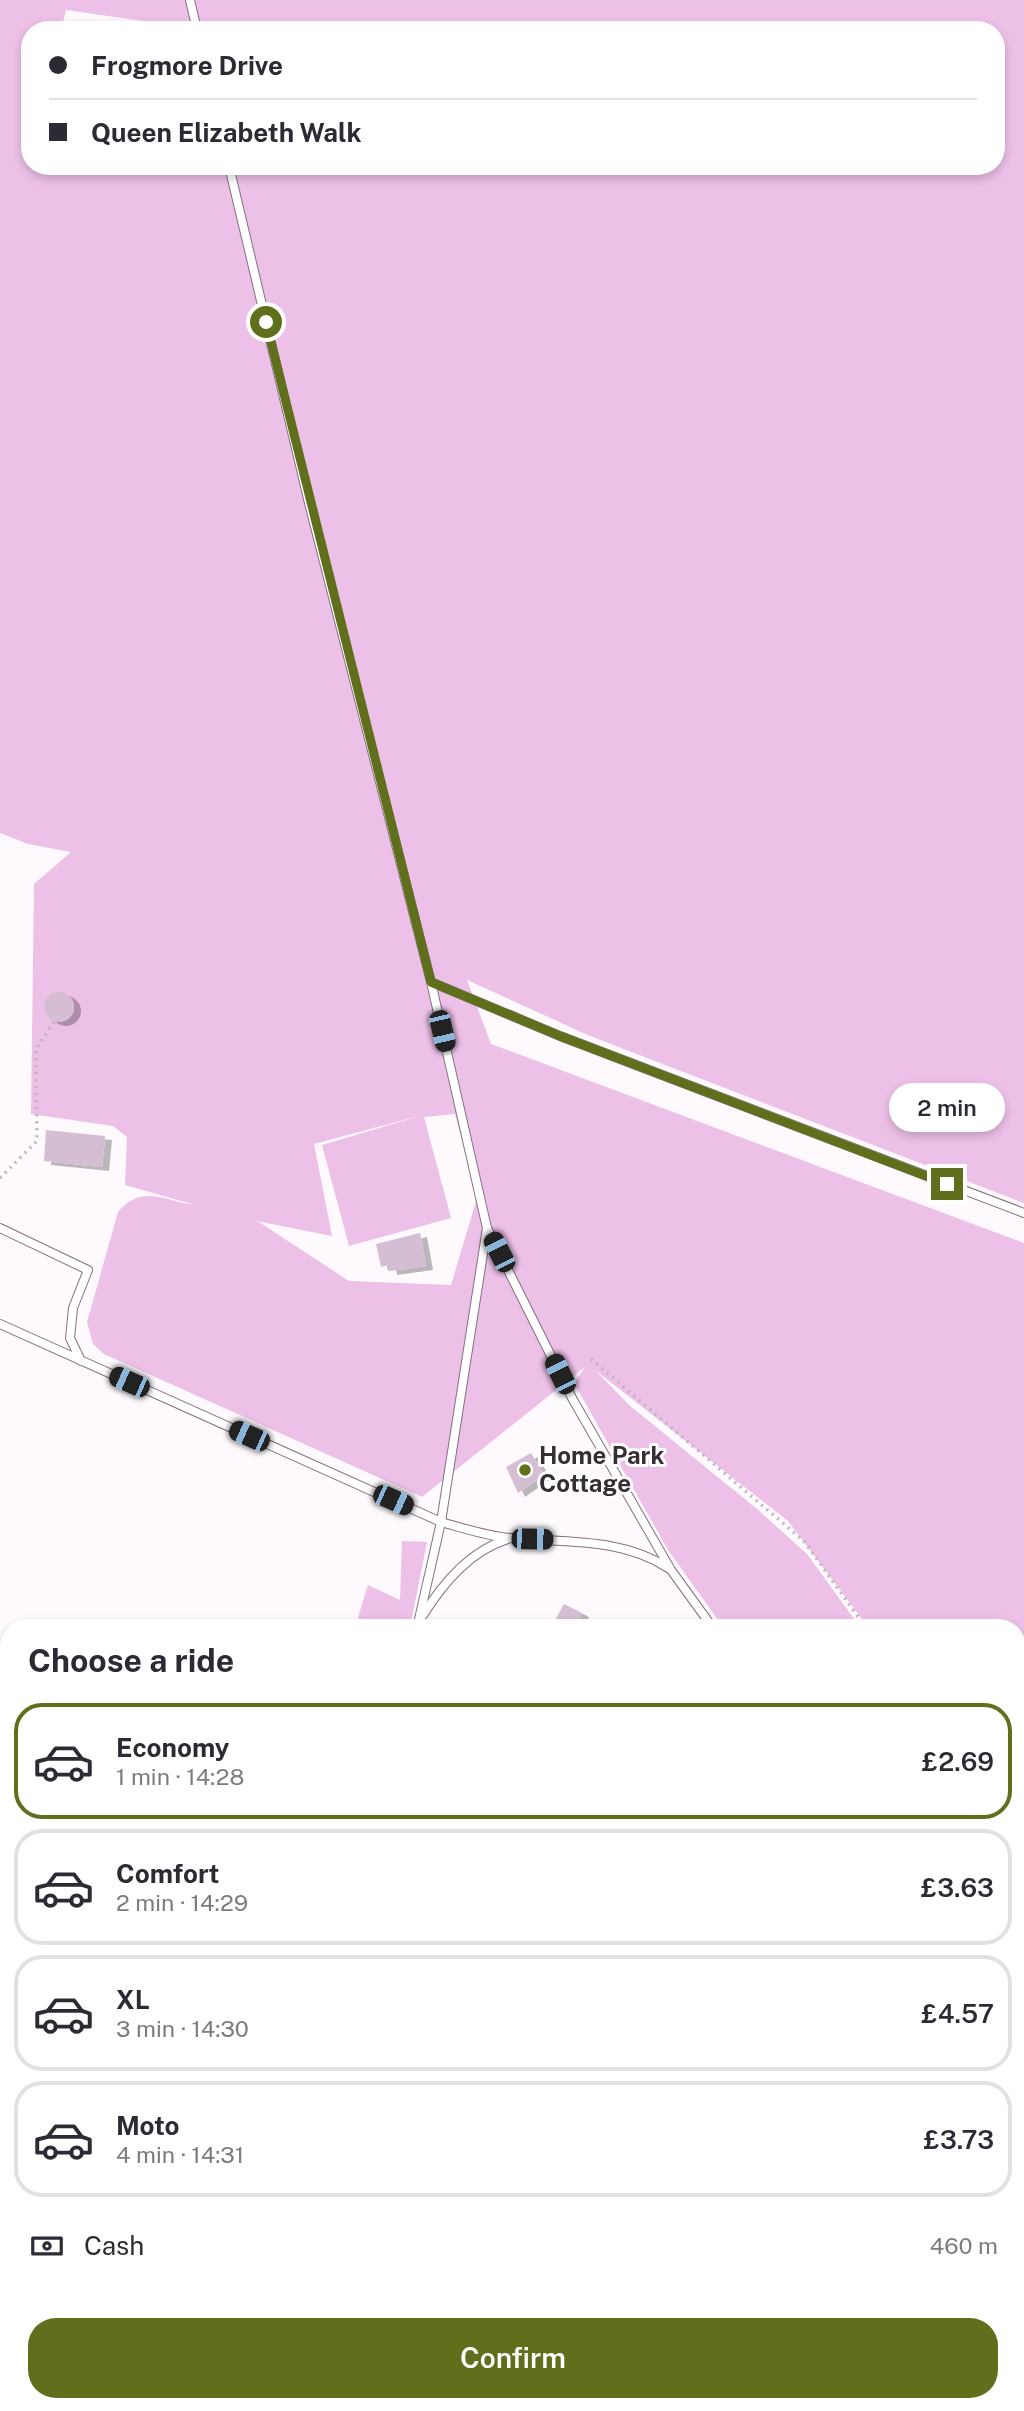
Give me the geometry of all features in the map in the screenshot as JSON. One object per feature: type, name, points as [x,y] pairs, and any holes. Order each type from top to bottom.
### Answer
[{"type":"lane","points":[[190,0],[195,21]]},
{"type":"lane","points":[[231,175],[309,503],[431,982],[487,1228],[572,1398],[671,1570],[706,1619]]},
{"type":"lane","points":[[431,982],[560,1036],[1024,1213]]},
{"type":"lane","points":[[0,1228],[88,1270],[73,1308],[70,1338],[81,1361]]},
{"type":"lane","points":[[419,1619],[441,1522],[487,1228]]},
{"type":"lane","points":[[0,1324],[441,1522],[509,1538],[593,1543],[653,1558],[671,1570]]},
{"type":"lane","points":[[421,1619],[438,1590],[464,1565],[484,1549],[509,1538]]},
{"type":"path","points":[[0,1178],[37,1141],[36,1049],[55,1021]]},
{"type":"path","points":[[591,1360],[804,1541],[860,1619]]},
{"type":"shaded area","points":[[0,0],[1024,0],[1024,1203],[590,1036],[467,980],[491,1044],[1024,1243],[1024,1619],[862,1619],[788,1521],[595,1370],[629,1405],[757,1509],[807,1554],[854,1619],[717,1619],[668,1550],[574,1383],[585,1367],[422,1497],[104,1354],[93,1344],[87,1322],[118,1212],[127,1203],[145,1196],[195,1205],[125,1185],[127,1137],[113,1126],[31,1114],[34,884],[71,852],[28,844],[0,833]],"holes":[[[455,1114],[477,1198],[451,1285],[349,1281],[259,1222],[251,1220],[332,1236],[314,1144],[423,1115],[322,1145],[349,1246],[451,1218],[424,1117]]]},
{"type":"shaded area","points":[[402,1541],[427,1542],[412,1619],[357,1619],[368,1585],[400,1600]]},
{"type":"building","points":[[59,992],[70,996],[74,1007],[70,1018],[59,1022],[48,1018],[44,1007],[48,996]]},
{"type":"building","points":[[46,1130],[105,1136],[102,1167],[44,1161]]},
{"type":"building","points":[[420,1233],[426,1266],[390,1271],[389,1265],[381,1267],[376,1244]]},
{"type":"building","name":"Home Park Cottage","points":[[531,1453],[544,1475],[518,1493],[506,1467]]},
{"type":"building","points":[[564,1604],[582,1613],[579,1619],[556,1619]]},
{"type":"place","name":"Home Park Cottage","points":[[525,1470]]},
{"type":"route","points":[[266,322],[309,503],[431,982],[560,1036],[947,1184]]}]
